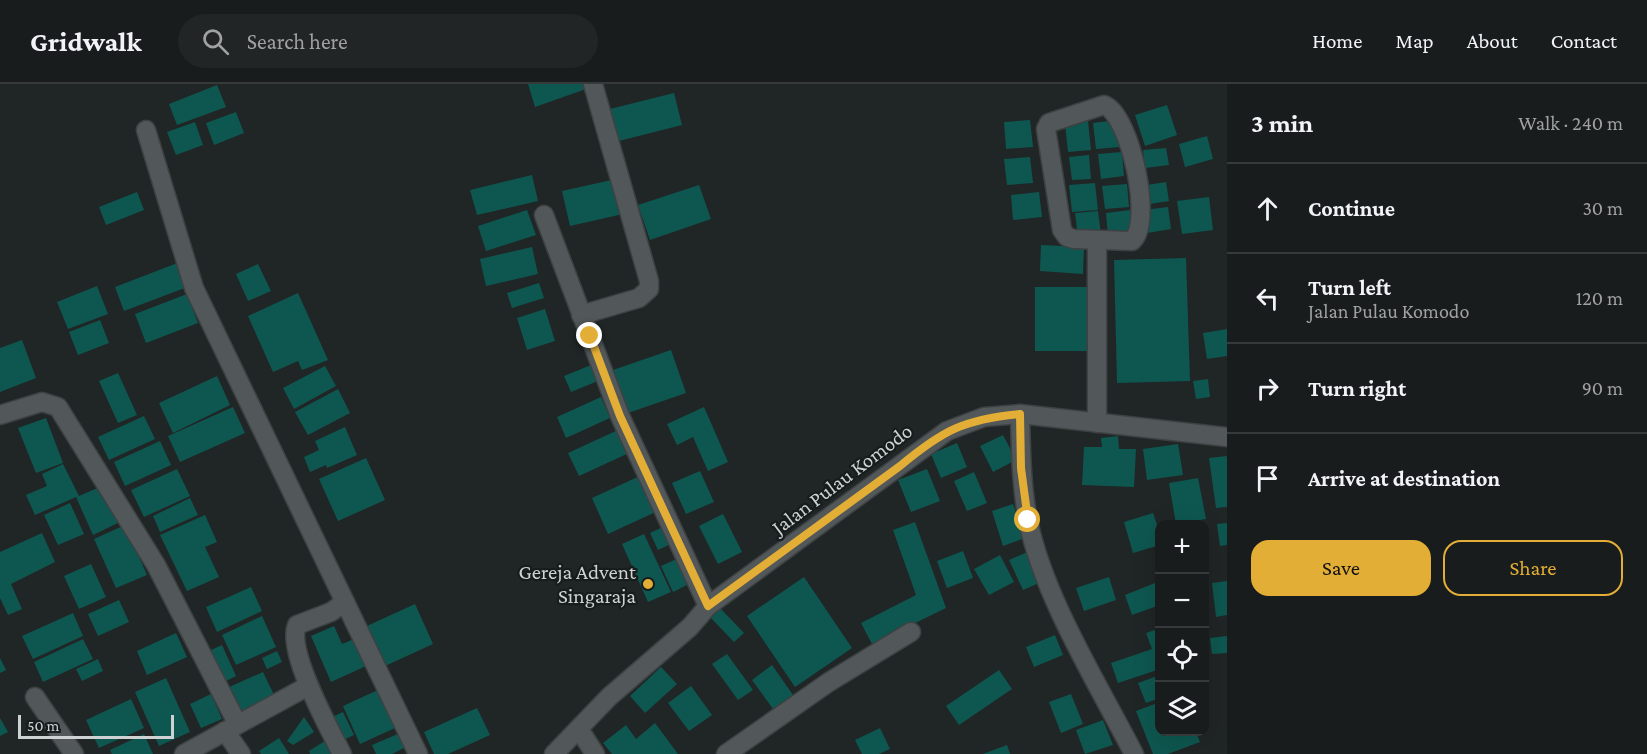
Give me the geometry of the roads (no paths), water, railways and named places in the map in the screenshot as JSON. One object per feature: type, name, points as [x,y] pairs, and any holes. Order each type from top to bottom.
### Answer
[{"type":"street","points":[[581,315],[639,298],[649,290],[650,281],[593,84]]},
{"type":"street","points":[[1104,105],[1111,107],[1119,117],[1134,161],[1140,205],[1136,237],[1132,241],[1097,242],[1067,237],[1062,230],[1046,129],[1049,123],[1104,105]]},
{"type":"street","points":[[146,130],[194,288],[418,754]]},
{"type":"street","points":[[544,215],[620,416],[708,606]]},
{"type":"street","points":[[1096,423],[1097,242]]},
{"type":"street","points":[[0,415],[42,402],[58,407],[156,565],[231,727],[241,754]]},
{"type":"street","points":[[1020,414],[1021,468],[1028,520],[1037,554],[1053,597],[1130,753]]},
{"type":"street","name":"Jalan Pulau Komodo","points":[[554,754],[609,697],[690,627],[708,606],[900,466],[930,441],[947,431],[984,417],[1020,414],[1227,437]]},
{"type":"street","points":[[342,754],[308,686],[294,637],[297,625],[331,612],[345,602]]},
{"type":"street","points":[[726,754],[829,682],[911,632]]},
{"type":"street","points":[[184,754],[308,686]]},
{"type":"street","points":[[35,697],[74,754]]},
{"type":"street","points":[[579,729],[596,754]]},
{"type":"place","name":"Gereja Advent Singaraja","points":[[648,584]]}]
